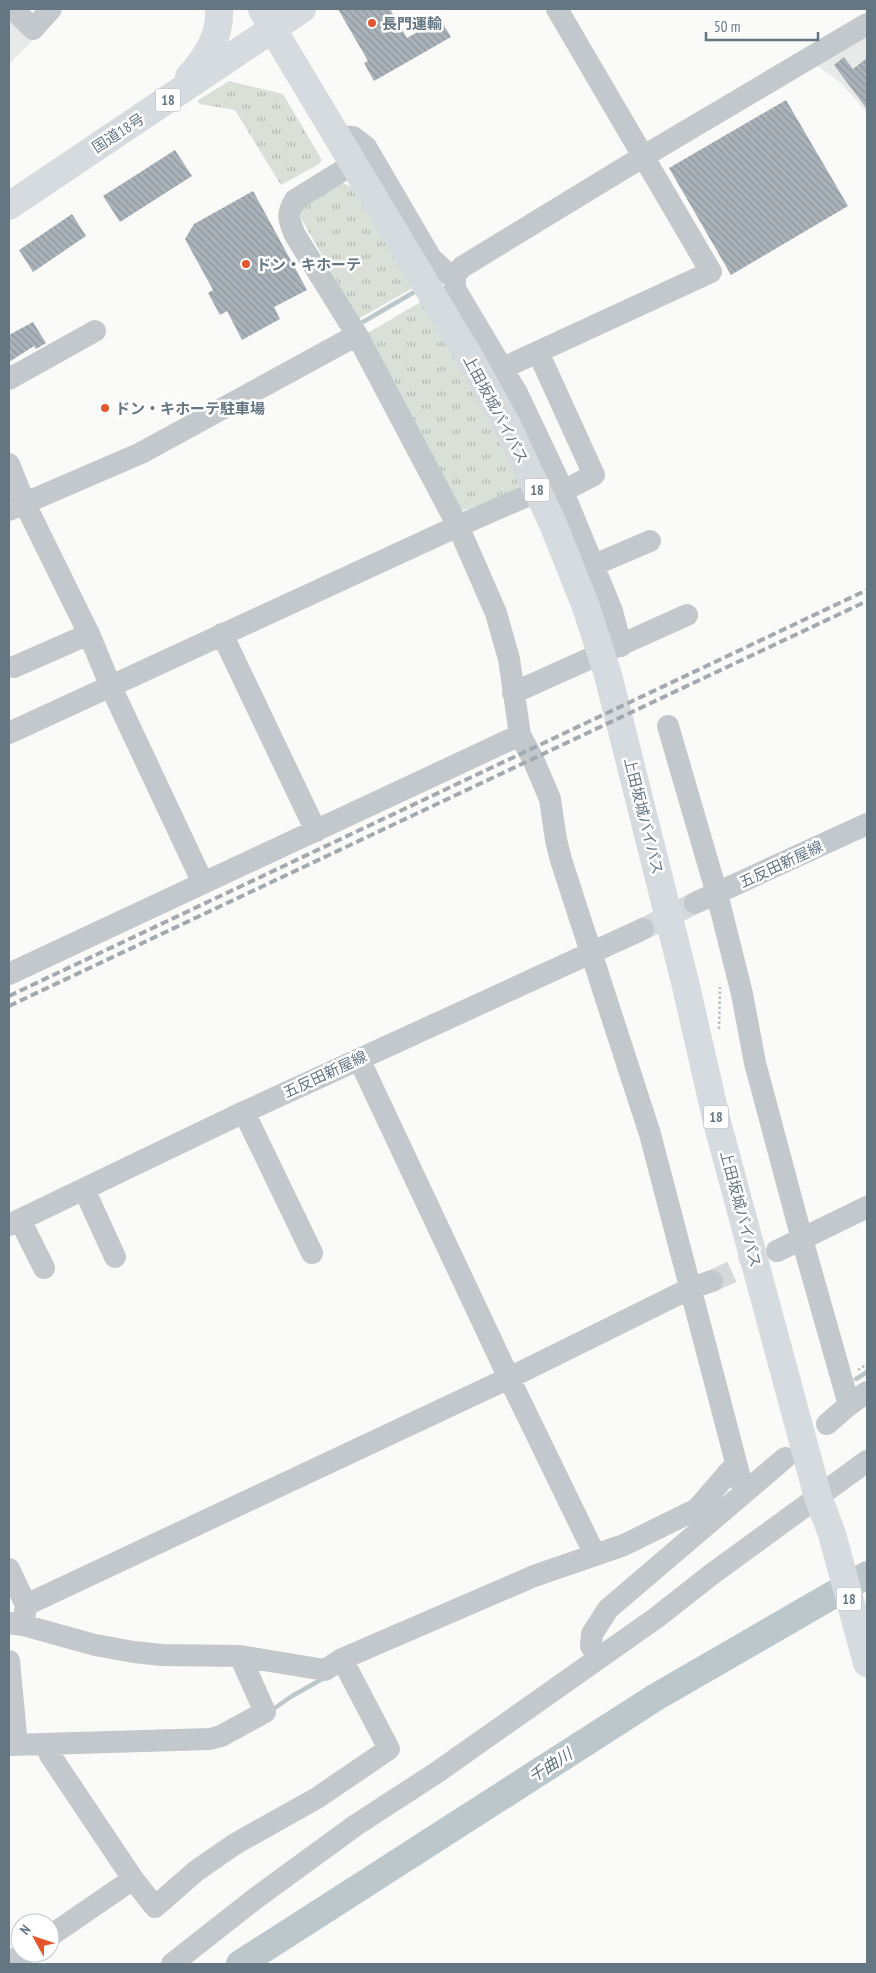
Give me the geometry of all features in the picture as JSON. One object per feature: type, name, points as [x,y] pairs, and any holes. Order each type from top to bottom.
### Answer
[{"type":"highway","points":[[168,100],[200,64],[215,41],[219,9]]},
{"type":"highway","name":"国道18号","points":[[9,206],[168,100],[267,18],[302,9]]},
{"type":"highway","name":"上田坂城バイパス","points":[[267,18],[336,136],[359,156],[412,262],[470,358],[507,425],[553,524],[586,607],[608,675],[718,1122],[818,1497],[832,1534],[867,1664]]},
{"type":"street","points":[[13,9],[33,29],[51,9]]},
{"type":"street","points":[[503,368],[711,272],[557,9]]},
{"type":"street","points":[[620,646],[612,611],[561,486],[517,393],[455,289],[455,275],[462,268],[644,156],[867,24]]},
{"type":"street","points":[[455,275],[448,274],[431,258],[359,156],[295,200],[289,210],[289,220],[295,235],[357,335],[458,526],[496,613],[508,659],[520,735],[533,759],[550,799],[561,860],[650,1134],[744,1493]]},
{"type":"street","points":[[9,379],[95,330]]},
{"type":"street","points":[[17,507],[141,454],[357,335]]},
{"type":"street","points":[[9,733],[458,526],[561,486],[594,476],[538,352]]},
{"type":"street","points":[[9,464],[17,507],[89,634],[111,687],[203,883]]},
{"type":"street","points":[[594,565],[650,541]]},
{"type":"street","points":[[513,694],[687,615]]},
{"type":"street","points":[[14,667],[89,634]]},
{"type":"street","points":[[222,634],[316,831]]},
{"type":"street","points":[[668,726],[716,894],[742,994],[755,1063],[849,1405]]},
{"type":"street","points":[[9,974],[520,735]]},
{"type":"street","name":"五反田新屋線","points":[[695,904],[867,824]]},
{"type":"street","name":"五反田新屋線","points":[[14,1222],[244,1112],[643,929]]},
{"type":"street","points":[[359,1059],[509,1378],[595,1555]]},
{"type":"street","points":[[244,1112],[312,1253]]},
{"type":"street","points":[[84,1190],[115,1257]]},
{"type":"street","points":[[777,1252],[867,1207]]},
{"type":"street","points":[[14,1222],[44,1268]]},
{"type":"street","points":[[19,1618],[691,1288],[712,1281]]},
{"type":"street","points":[[826,1424],[867,1392]]},
{"type":"street","points":[[598,1658],[591,1646],[592,1634],[608,1609],[785,1458]]},
{"type":"street","points":[[172,1964],[256,1898],[356,1825],[436,1773],[656,1618],[712,1574],[867,1461]]},
{"type":"street","points":[[19,1618],[95,1645],[134,1652],[325,1670],[345,1664],[534,1576],[624,1545],[697,1509],[736,1464]]},
{"type":"street","points":[[9,1570],[19,1618]]},
{"type":"street","points":[[9,1661],[13,1745],[210,1739],[221,1736],[264,1712],[242,1661]]},
{"type":"street","points":[[47,1744],[50,1755],[155,1907],[196,1871],[236,1844],[317,1798],[389,1749],[345,1664]]},
{"type":"street","points":[[60,1929],[134,1879]]},
{"type":"path","points":[[719,1030],[720,979]]},
{"type":"shaded area","points":[[9,13],[34,39],[9,64]]},
{"type":"shaded area","points":[[867,32],[867,113],[841,83],[814,63]]},
{"type":"green space","points":[[229,81],[283,94],[322,160],[319,164],[281,185],[235,110],[200,104],[197,101]]},
{"type":"green space","points":[[340,182],[352,187],[413,288],[358,319],[301,218],[301,210],[304,203]]},
{"type":"green space","points":[[424,300],[497,430],[524,486],[469,509],[462,510],[366,334]]},
{"type":"building","points":[[338,9],[390,9],[407,38],[440,19],[451,37],[374,81],[364,63],[368,61]]},
{"type":"building","points":[[844,57],[853,69],[867,58],[867,109],[834,65]]},
{"type":"building","points":[[786,100],[848,206],[731,275],[669,168]]},
{"type":"building","points":[[175,150],[192,176],[120,222],[103,196]]},
{"type":"building","name":"ドン・キホーテ","points":[[253,191],[307,290],[274,307],[280,319],[242,340],[227,311],[220,315],[208,293],[213,290],[185,239],[194,224]]},
{"type":"building","points":[[72,214],[86,236],[33,272],[19,250]]},
{"type":"building","points":[[33,322],[46,343],[36,349],[34,346],[9,362],[9,335]]},
{"type":"waterway","points":[[363,322],[416,291]]},
{"type":"waterway","points":[[856,1379],[867,1372]]},
{"type":"waterway","name":"千曲川","points":[[240,1964],[656,1697],[867,1575]]},
{"type":"waterway","points":[[272,1710],[324,1678]]},
{"type":"tunnel","points":[[643,929],[695,903]]},
{"type":"tunnel","points":[[712,1281],[769,1255]]},
{"type":"railway","points":[[9,996],[867,590]]},
{"type":"railway","points":[[9,1006],[867,601]]},
{"type":"place","name":"長門運輸","points":[[372,23]]},
{"type":"place","name":"ドン・キホーテ","points":[[246,264]]},
{"type":"place","name":"ドン・キホーテ駐車場","points":[[105,408]]}]
